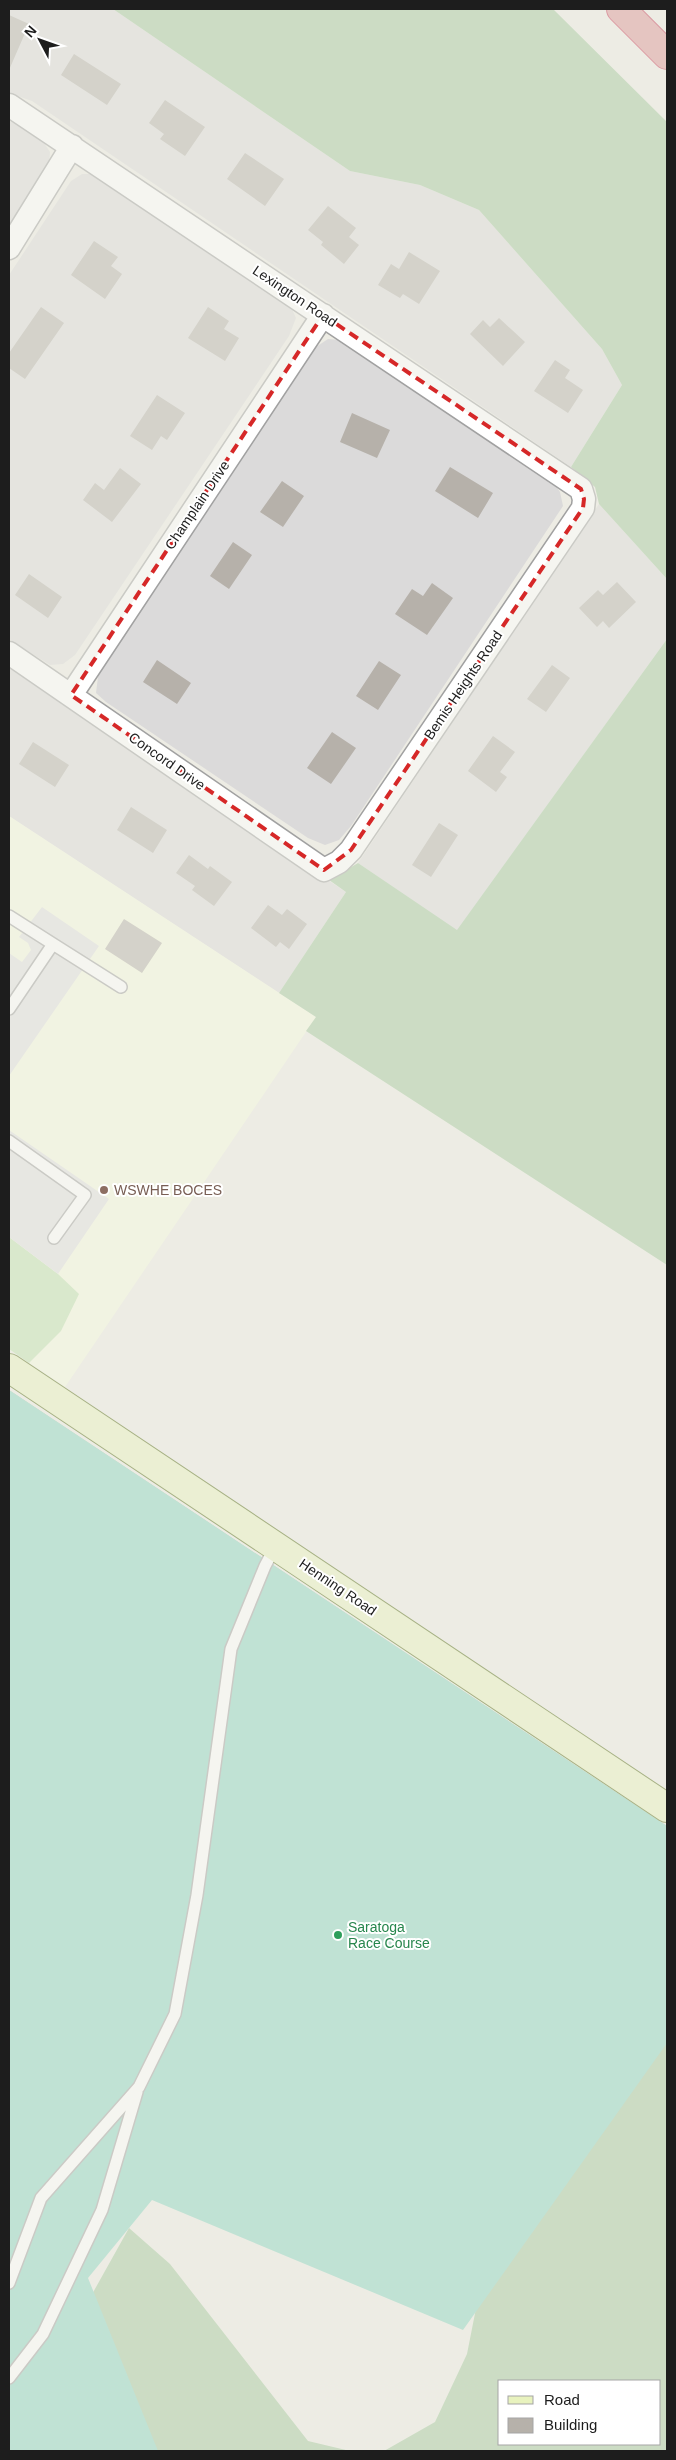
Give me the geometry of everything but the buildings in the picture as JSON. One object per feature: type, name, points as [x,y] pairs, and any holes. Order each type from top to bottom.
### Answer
[{"type":"highway","points":[[621,9],[667,55]]},
{"type":"street","name":"Lexington Road","points":[[9,105],[581,489]]},
{"type":"street","points":[[9,248],[72,146]]},
{"type":"street","name":"Champlain Drive","points":[[72,695],[323,315]]},
{"type":"street","name":"Bemis Heights Road","points":[[324,870],[339,862],[351,850],[583,508],[584,499],[581,489]]},
{"type":"street","name":"Concord Drive","points":[[9,654],[72,695],[324,870]]},
{"type":"street","name":"Henning Road","points":[[9,1368],[667,1808]]},
{"type":"lane","points":[[9,916],[121,987]]},
{"type":"lane","points":[[9,1009],[53,944]]},
{"type":"lane","points":[[9,1141],[85,1195],[54,1238]]},
{"type":"lane","points":[[9,2378],[43,2334],[102,2210],[139,2087],[174,2014],[197,1895],[231,1649],[265,1566],[276,1545]]},
{"type":"lane","points":[[9,2283],[41,2198],[139,2087]]},
{"type":"highlighted area","points":[[323,315],[581,489],[584,499],[583,508],[351,850],[324,870],[71,695]]},
{"type":"shaded area","points":[[9,9],[113,9],[350,171],[420,185],[479,210],[602,349],[622,385],[571,467],[32,101],[9,93]]},
{"type":"shaded area","points":[[9,121],[38,134],[50,152],[49,164],[9,227]]},
{"type":"shaded area","points":[[82,174],[92,174],[105,181],[291,307],[296,318],[289,336],[75,655],[63,664],[50,665],[9,639],[9,275],[71,181]]},
{"type":"shaded area","points":[[328,339],[340,340],[553,482],[560,492],[563,506],[351,826],[339,840],[325,845],[308,838],[106,702],[96,693],[99,669],[108,654],[316,347]]},
{"type":"shaded area","points":[[599,504],[667,579],[667,639],[457,931],[358,863]]},
{"type":"shaded area","points":[[9,668],[346,892],[279,993],[9,816]]},
{"type":"shaded area","name":"WSWHE BOCES","points":[[9,816],[316,1017],[65,1387],[9,1349]]},
{"type":"shaded area","points":[[42,907],[99,946],[9,1076],[9,953],[22,962],[31,950],[28,943],[19,937]]},
{"type":"shaded area","points":[[9,1130],[109,1199],[58,1274],[9,1237]]},
{"type":"shaded area","name":"Saratoga Race Course","points":[[9,1390],[667,1826],[667,2043],[463,2330],[152,2200],[88,2278],[158,2451],[9,2451]]},
{"type":"green space","points":[[113,9],[553,9],[667,122],[667,579],[599,504],[595,487],[571,467],[622,385],[602,349],[479,210],[420,185],[350,171]]},
{"type":"green space","points":[[667,639],[667,1265],[306,1031],[316,1017],[279,993],[346,892],[322,875],[343,872],[358,863],[457,930]]},
{"type":"green space","points":[[9,1237],[58,1274],[79,1294],[61,1331],[29,1363],[9,1349]]},
{"type":"green space","points":[[9,1390],[667,1826],[667,2451],[384,2451],[435,2422],[467,2354],[495,2212]]},
{"type":"green space","points":[[129,2228],[170,2264],[308,2441],[350,2451],[98,2451],[62,2348]]},
{"type":"place","name":"WSWHE BOCES","points":[[104,1190]]},
{"type":"place","name":"Saratoga Race Course","points":[[338,1935]]}]
